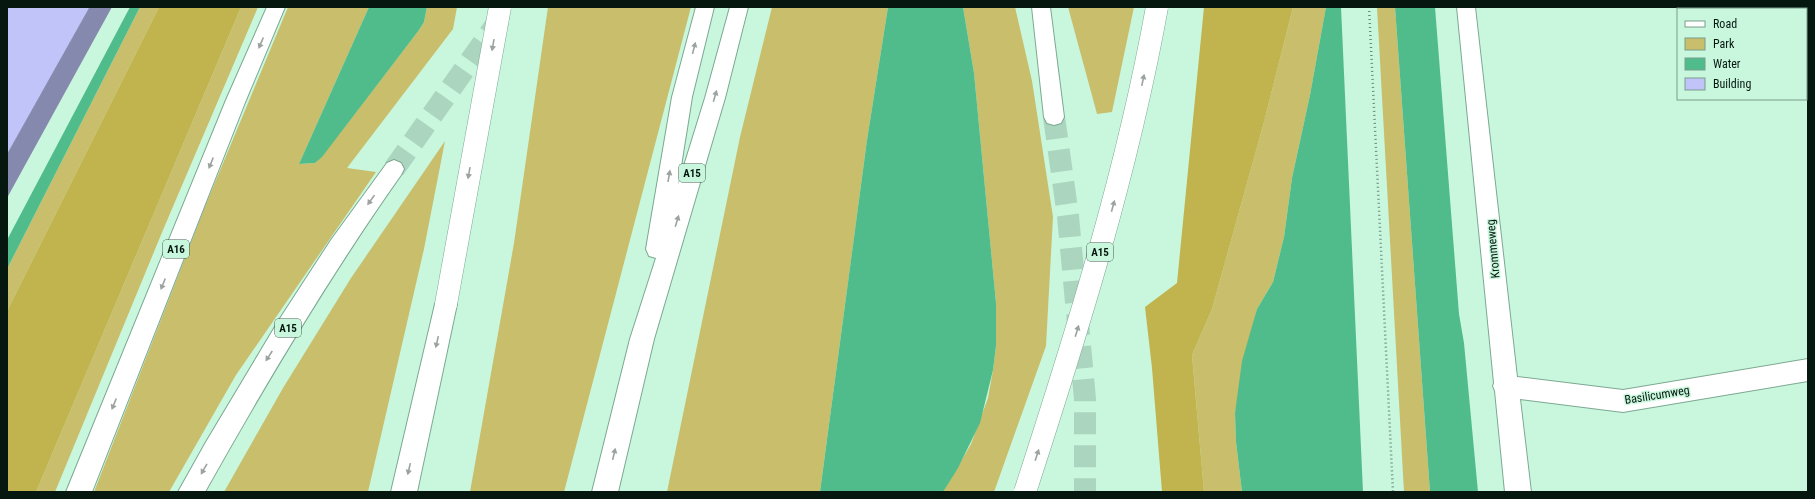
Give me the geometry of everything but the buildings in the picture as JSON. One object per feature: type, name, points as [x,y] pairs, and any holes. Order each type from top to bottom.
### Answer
[{"type":"main road","name":"A16","points":[[79,492],[236,100],[276,7]]},
{"type":"main road","points":[[404,492],[446,304],[500,7]]},
{"type":"main road","name":"A15","points":[[642,339],[682,97],[705,7]]},
{"type":"main road","name":"A15","points":[[605,492],[642,339],[714,98],[739,7]]},
{"type":"main road","points":[[1028,7],[1054,113],[1041,7]]},
{"type":"main road","name":"A15","points":[[1025,492],[1093,277],[1134,122],[1157,7]]},
{"type":"main road","name":"Krommeweg","points":[[1466,7],[1490,224],[1505,386],[1518,492]]},
{"type":"main road","name":"A15","points":[[190,492],[263,366],[364,209],[394,169]]},
{"type":"main road","name":"Basilicumweg","points":[[1505,386],[1623,402],[1808,370]]},
{"type":"path","points":[[1369,7],[1393,492]]},
{"type":"green space","points":[[140,7],[159,7],[7,311],[7,269]]},
{"type":"green space","points":[[241,7],[258,7],[163,230],[55,492],[36,492]]},
{"type":"green space","points":[[288,7],[369,7],[299,164],[315,163],[322,156],[419,30],[424,22],[427,7],[457,7],[453,29],[347,168],[376,172],[236,375],[169,492],[94,492],[206,204]]},
{"type":"green space","points":[[548,7],[691,7],[564,492],[470,492],[514,243]]},
{"type":"green space","points":[[772,7],[888,7],[867,140],[820,492],[667,492],[740,137]]},
{"type":"green space","points":[[963,7],[1015,7],[1032,81],[1053,217],[1046,346],[994,492],[943,492],[971,444],[988,398],[996,346],[996,303],[974,73]]},
{"type":"green space","points":[[1068,7],[1134,7],[1112,112],[1097,114]]},
{"type":"green space","points":[[1293,7],[1326,7],[1310,95],[1292,178],[1284,237],[1273,282],[1257,309],[1235,413],[1236,442],[1242,492],[1204,492],[1192,355],[1212,309],[1264,122]]},
{"type":"green space","points":[[1377,7],[1395,7],[1430,492],[1404,492]]},
{"type":"green space","points":[[445,141],[424,249],[368,492],[224,492],[283,388],[351,278]]},
{"type":"shaded area","points":[[159,7],[241,7],[36,492],[7,492],[7,311]]},
{"type":"shaded area","points":[[1204,7],[1293,7],[1264,122],[1212,309],[1192,355],[1204,492],[1162,492],[1152,368],[1145,307],[1177,283]]},
{"type":"water","points":[[130,7],[140,7],[7,269],[7,240]]},
{"type":"water","points":[[369,7],[427,7],[424,22],[419,30],[322,157],[315,163],[299,164]]},
{"type":"water","points":[[888,7],[963,7],[974,73],[996,303],[996,346],[993,370],[980,423],[958,468],[943,492],[820,492],[867,140]]},
{"type":"water","points":[[1326,7],[1341,7],[1363,492],[1242,492],[1236,442],[1235,413],[1242,361],[1257,309],[1273,282],[1284,237],[1292,178],[1310,95]]},
{"type":"water","points":[[1395,7],[1435,7],[1459,314],[1464,343],[1478,492],[1430,492]]},
{"type":"tunnel","points":[[394,169],[500,19]]},
{"type":"tunnel","points":[[1054,117],[1068,216],[1085,399],[1085,492]]}]
